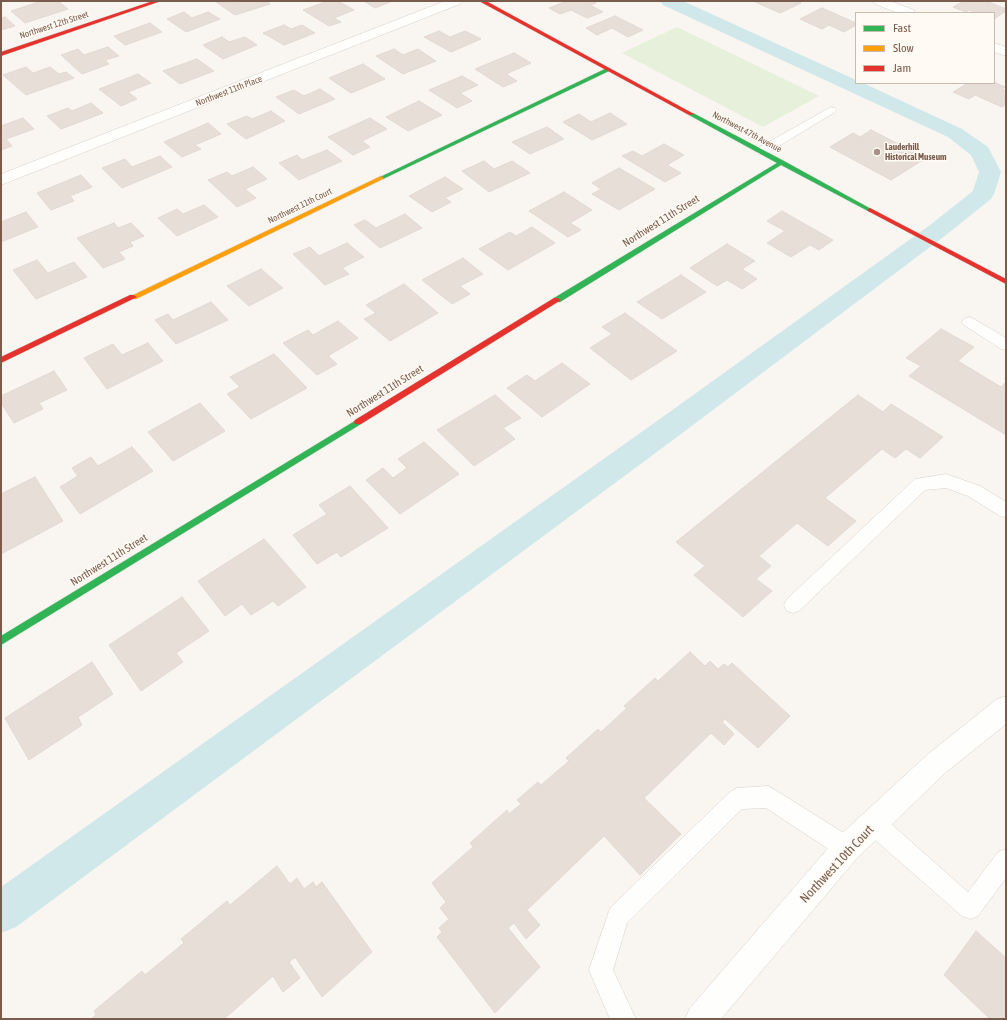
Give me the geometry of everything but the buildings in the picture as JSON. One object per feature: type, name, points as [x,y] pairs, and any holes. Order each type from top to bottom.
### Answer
[{"type":"street","name":"Northwest 12th Street","points":[[1,54],[158,1]]},
{"type":"street","name":"Northwest 11th Place","points":[[1,180],[456,1]]},
{"type":"street","name":"Northwest 47th Avenue","points":[[482,1],[607,70],[762,151],[1005,282]]},
{"type":"street","points":[[880,1],[908,12]]},
{"type":"street","points":[[995,47],[1006,52]]},
{"type":"street","name":"Northwest 11th Court","points":[[1,360],[607,70]]},
{"type":"street","name":"Northwest 11th Street","points":[[1,641],[782,162]]},
{"type":"street","name":"Northwest 10th Court","points":[[701,1019],[847,848],[936,764],[1006,708]]},
{"type":"lane","points":[[762,151],[831,110]]},
{"type":"lane","points":[[969,322],[1006,345]]},
{"type":"lane","points":[[793,605],[922,484],[946,481],[974,491],[1006,511]]},
{"type":"lane","points":[[624,1019],[619,1012],[601,970],[618,916],[738,799],[768,797],[847,848]]},
{"type":"lane","points":[[874,824],[970,908],[1006,860]]},
{"type":"green space","points":[[677,27],[819,96],[763,127],[622,53]]},
{"type":"waterway","points":[[1,912],[667,429],[938,230],[983,194],[990,172],[980,152],[955,133],[669,1]]},
{"type":"traffic: fast","points":[[381,178],[607,70]]},
{"type":"traffic: fast","points":[[691,114],[870,210]]},
{"type":"traffic: fast","points":[[557,300],[782,162]]},
{"type":"traffic: fast","points":[[1,641],[358,422]]},
{"type":"traffic: slow","points":[[133,297],[381,178]]},
{"type":"traffic: jam","points":[[1,54],[158,1]]},
{"type":"traffic: jam","points":[[482,1],[691,114]]},
{"type":"traffic: jam","points":[[870,210],[1006,282]]},
{"type":"traffic: jam","points":[[1,360],[133,297]]},
{"type":"traffic: jam","points":[[358,422],[557,300]]},
{"type":"place","name":"Lauderhill Historical Museum","points":[[877,152]]}]
